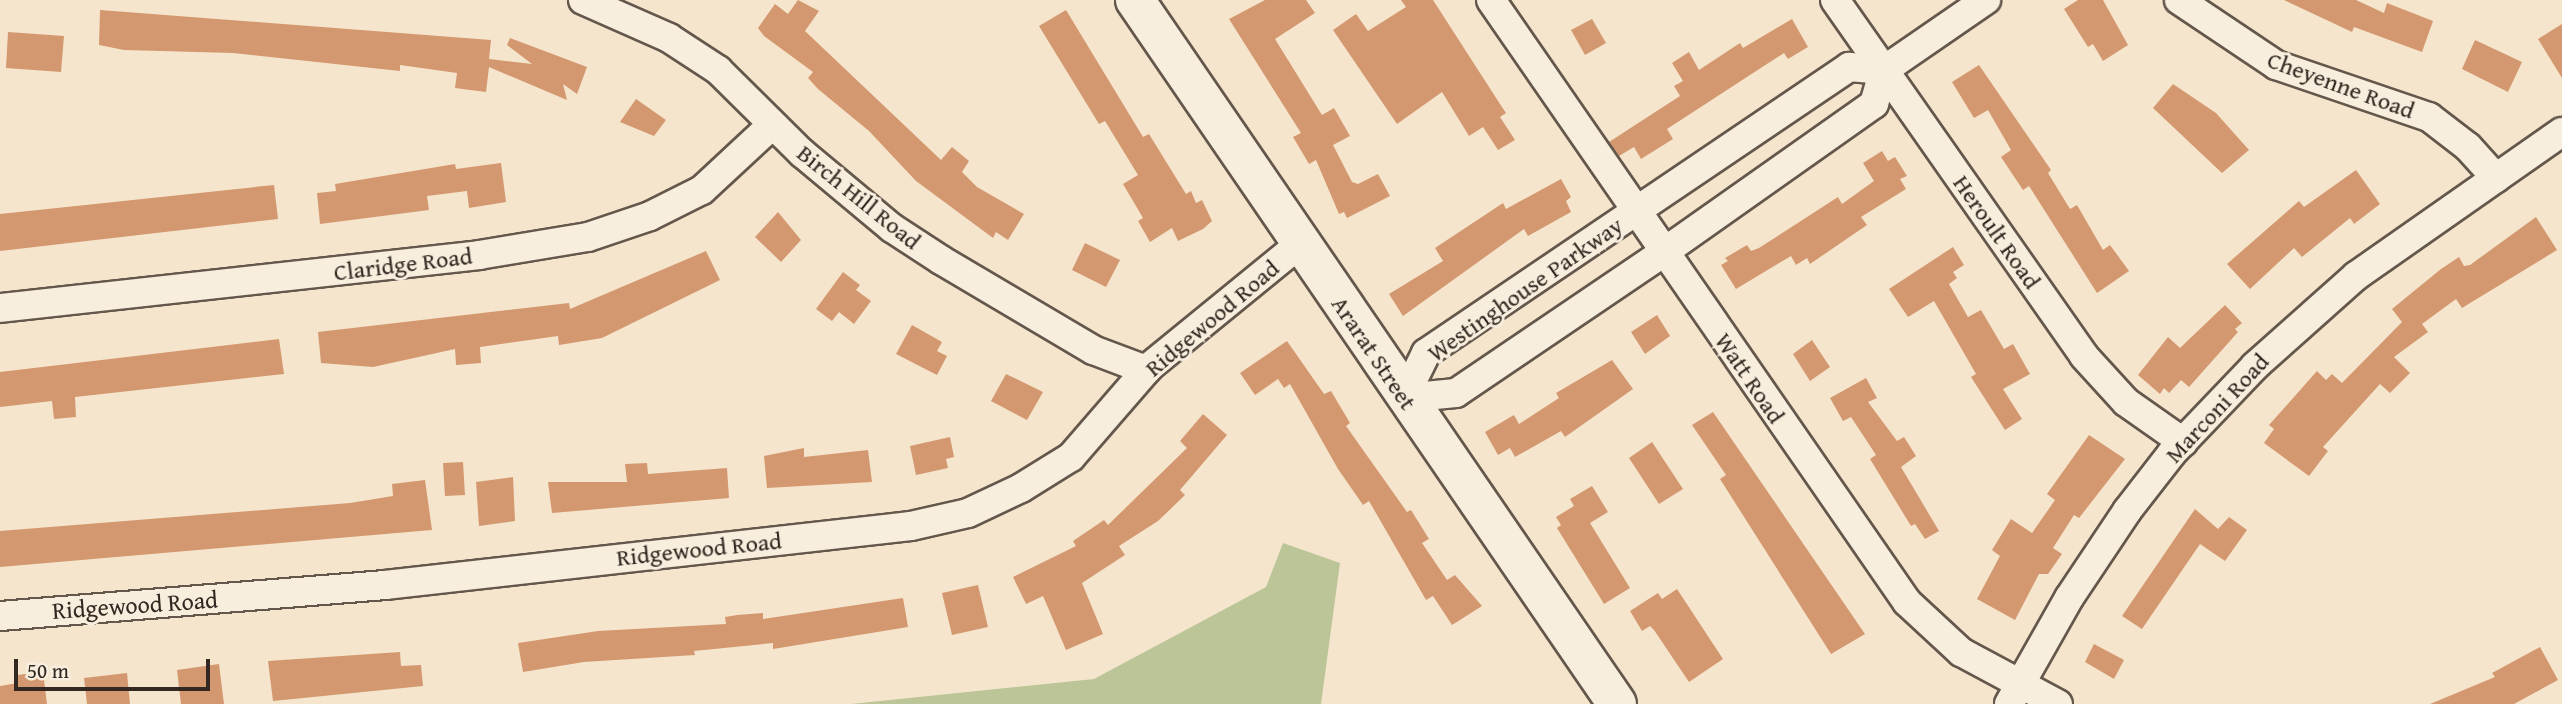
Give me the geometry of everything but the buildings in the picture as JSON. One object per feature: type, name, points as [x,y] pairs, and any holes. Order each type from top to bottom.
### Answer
[{"type":"main road","name":"Ararat Street","points":[[1135,0],[1404,398],[1617,704]]},
{"type":"street","name":"Birch Hill Road","points":[[583,0],[669,38],[718,70],[772,125],[892,228],[941,260],[1093,350],[1149,368]]},
{"type":"street","name":"Watt Road","points":[[1490,0],[1908,602],[1961,652],[2015,694],[2058,704]]},
{"type":"street","name":"Heroult Road","points":[[1835,0],[2084,356],[2126,402],[2183,442]]},
{"type":"street","points":[[1884,69],[1986,0]]},
{"type":"street","name":"Cheyenne Road","points":[[2179,0],[2276,65],[2429,117],[2468,147],[2496,178]]},
{"type":"street","name":"Westinghouse Parkway","points":[[1849,66],[1884,69],[1874,104],[1664,252],[1456,393],[1404,398],[1426,353],[1849,66]]},
{"type":"street","name":"Claridge Road","points":[[0,308],[478,255],[588,237],[650,216],[702,190],[772,125]]},
{"type":"street","name":"Marconi Road","points":[[2015,694],[2105,543],[2183,442],[2323,302],[2562,132]]},
{"type":"street","name":"Ridgewood Road","points":[[0,616],[385,585],[911,526],[968,513],[1021,488],[1072,457],[1149,368],[1300,244]]},
{"type":"green space","points":[[1283,543],[1340,563],[1321,704],[851,704],[1094,679],[1266,587]]}]
